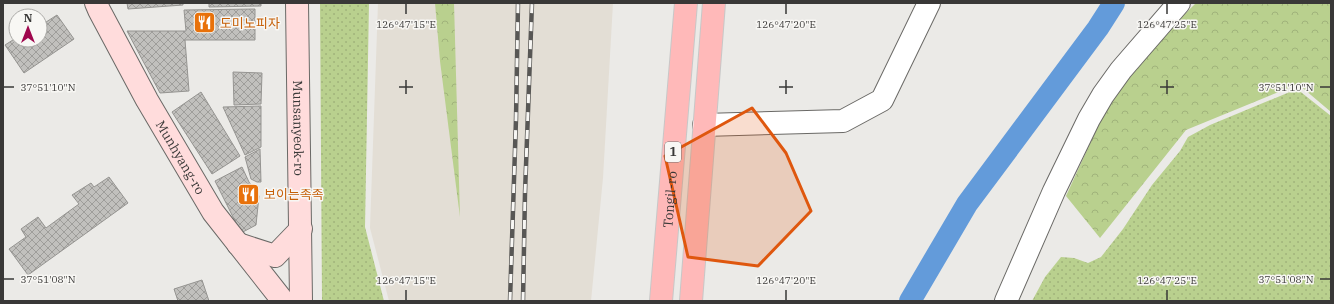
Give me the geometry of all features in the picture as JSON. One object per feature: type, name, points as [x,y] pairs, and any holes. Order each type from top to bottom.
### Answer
[{"type":"main road","name":"Tongil-ro","points":[[661,301],[686,3]]},
{"type":"main road","points":[[691,301],[714,3]]},
{"type":"street","name":"Munhyang-ro","points":[[96,3],[147,100],[213,212],[283,301]]},
{"type":"street","name":"Munsanyeok-ro","points":[[297,3],[302,301]]},
{"type":"street","points":[[704,125],[843,121],[882,100],[929,3]]},
{"type":"street","points":[[1006,301],[1054,191],[1089,119],[1103,94],[1121,70],[1179,3]]},
{"type":"street","points":[[238,244],[275,256],[301,229]]},
{"type":"highlighted area","points":[[752,108],[786,153],[811,211],[758,266],[688,257],[665,156]]},
{"type":"shaded area","points":[[378,3],[613,3],[603,178],[591,301],[389,301],[370,228]]},
{"type":"green space","points":[[320,3],[369,3],[365,227],[384,301],[322,301]]},
{"type":"green space","points":[[435,3],[454,3],[460,217],[440,61]]},
{"type":"green space","points":[[1196,3],[1331,3],[1331,112],[1298,84],[1186,130],[1100,238],[1066,196],[1120,78]]},
{"type":"green space","points":[[1297,89],[1331,116],[1331,301],[1032,301],[1045,277],[1061,257],[1074,258],[1088,263],[1101,257],[1123,229],[1152,185],[1180,151],[1188,137],[1210,125]]},
{"type":"building","points":[[127,3],[183,3],[183,5],[128,9]]},
{"type":"building","points":[[209,3],[261,3],[261,6],[209,7]]},
{"type":"building","points":[[255,9],[255,40],[185,40],[189,91],[160,93],[127,31],[186,31],[184,10]]},
{"type":"building","points":[[57,15],[74,39],[24,73],[5,45],[8,43],[8,48],[48,48],[48,21]]},
{"type":"building","points":[[233,72],[262,73],[261,104],[234,105]]},
{"type":"building","points":[[201,92],[240,156],[212,174],[172,112]]},
{"type":"building","points":[[261,106],[261,147],[245,155],[223,107]]},
{"type":"building","points":[[260,149],[261,182],[257,182],[251,179],[245,157]]},
{"type":"building","points":[[242,167],[249,182],[259,196],[256,225],[241,233],[215,181]]},
{"type":"building","points":[[109,177],[128,203],[28,275],[9,249],[26,237],[21,229],[38,217],[46,228],[79,204],[72,195],[91,183],[94,187]]},
{"type":"building","points":[[202,280],[209,301],[178,301],[174,289]]},
{"type":"waterway","points":[[910,301],[967,204],[1098,28],[1114,3]]},
{"type":"railway","points":[[510,301],[518,3]]},
{"type":"railway","points":[[523,301],[525,193],[532,3]]},
{"type":"place","name":"도미노피자","points":[[205,23]]},
{"type":"place","name":"보이는족족","points":[[248,194]]}]
